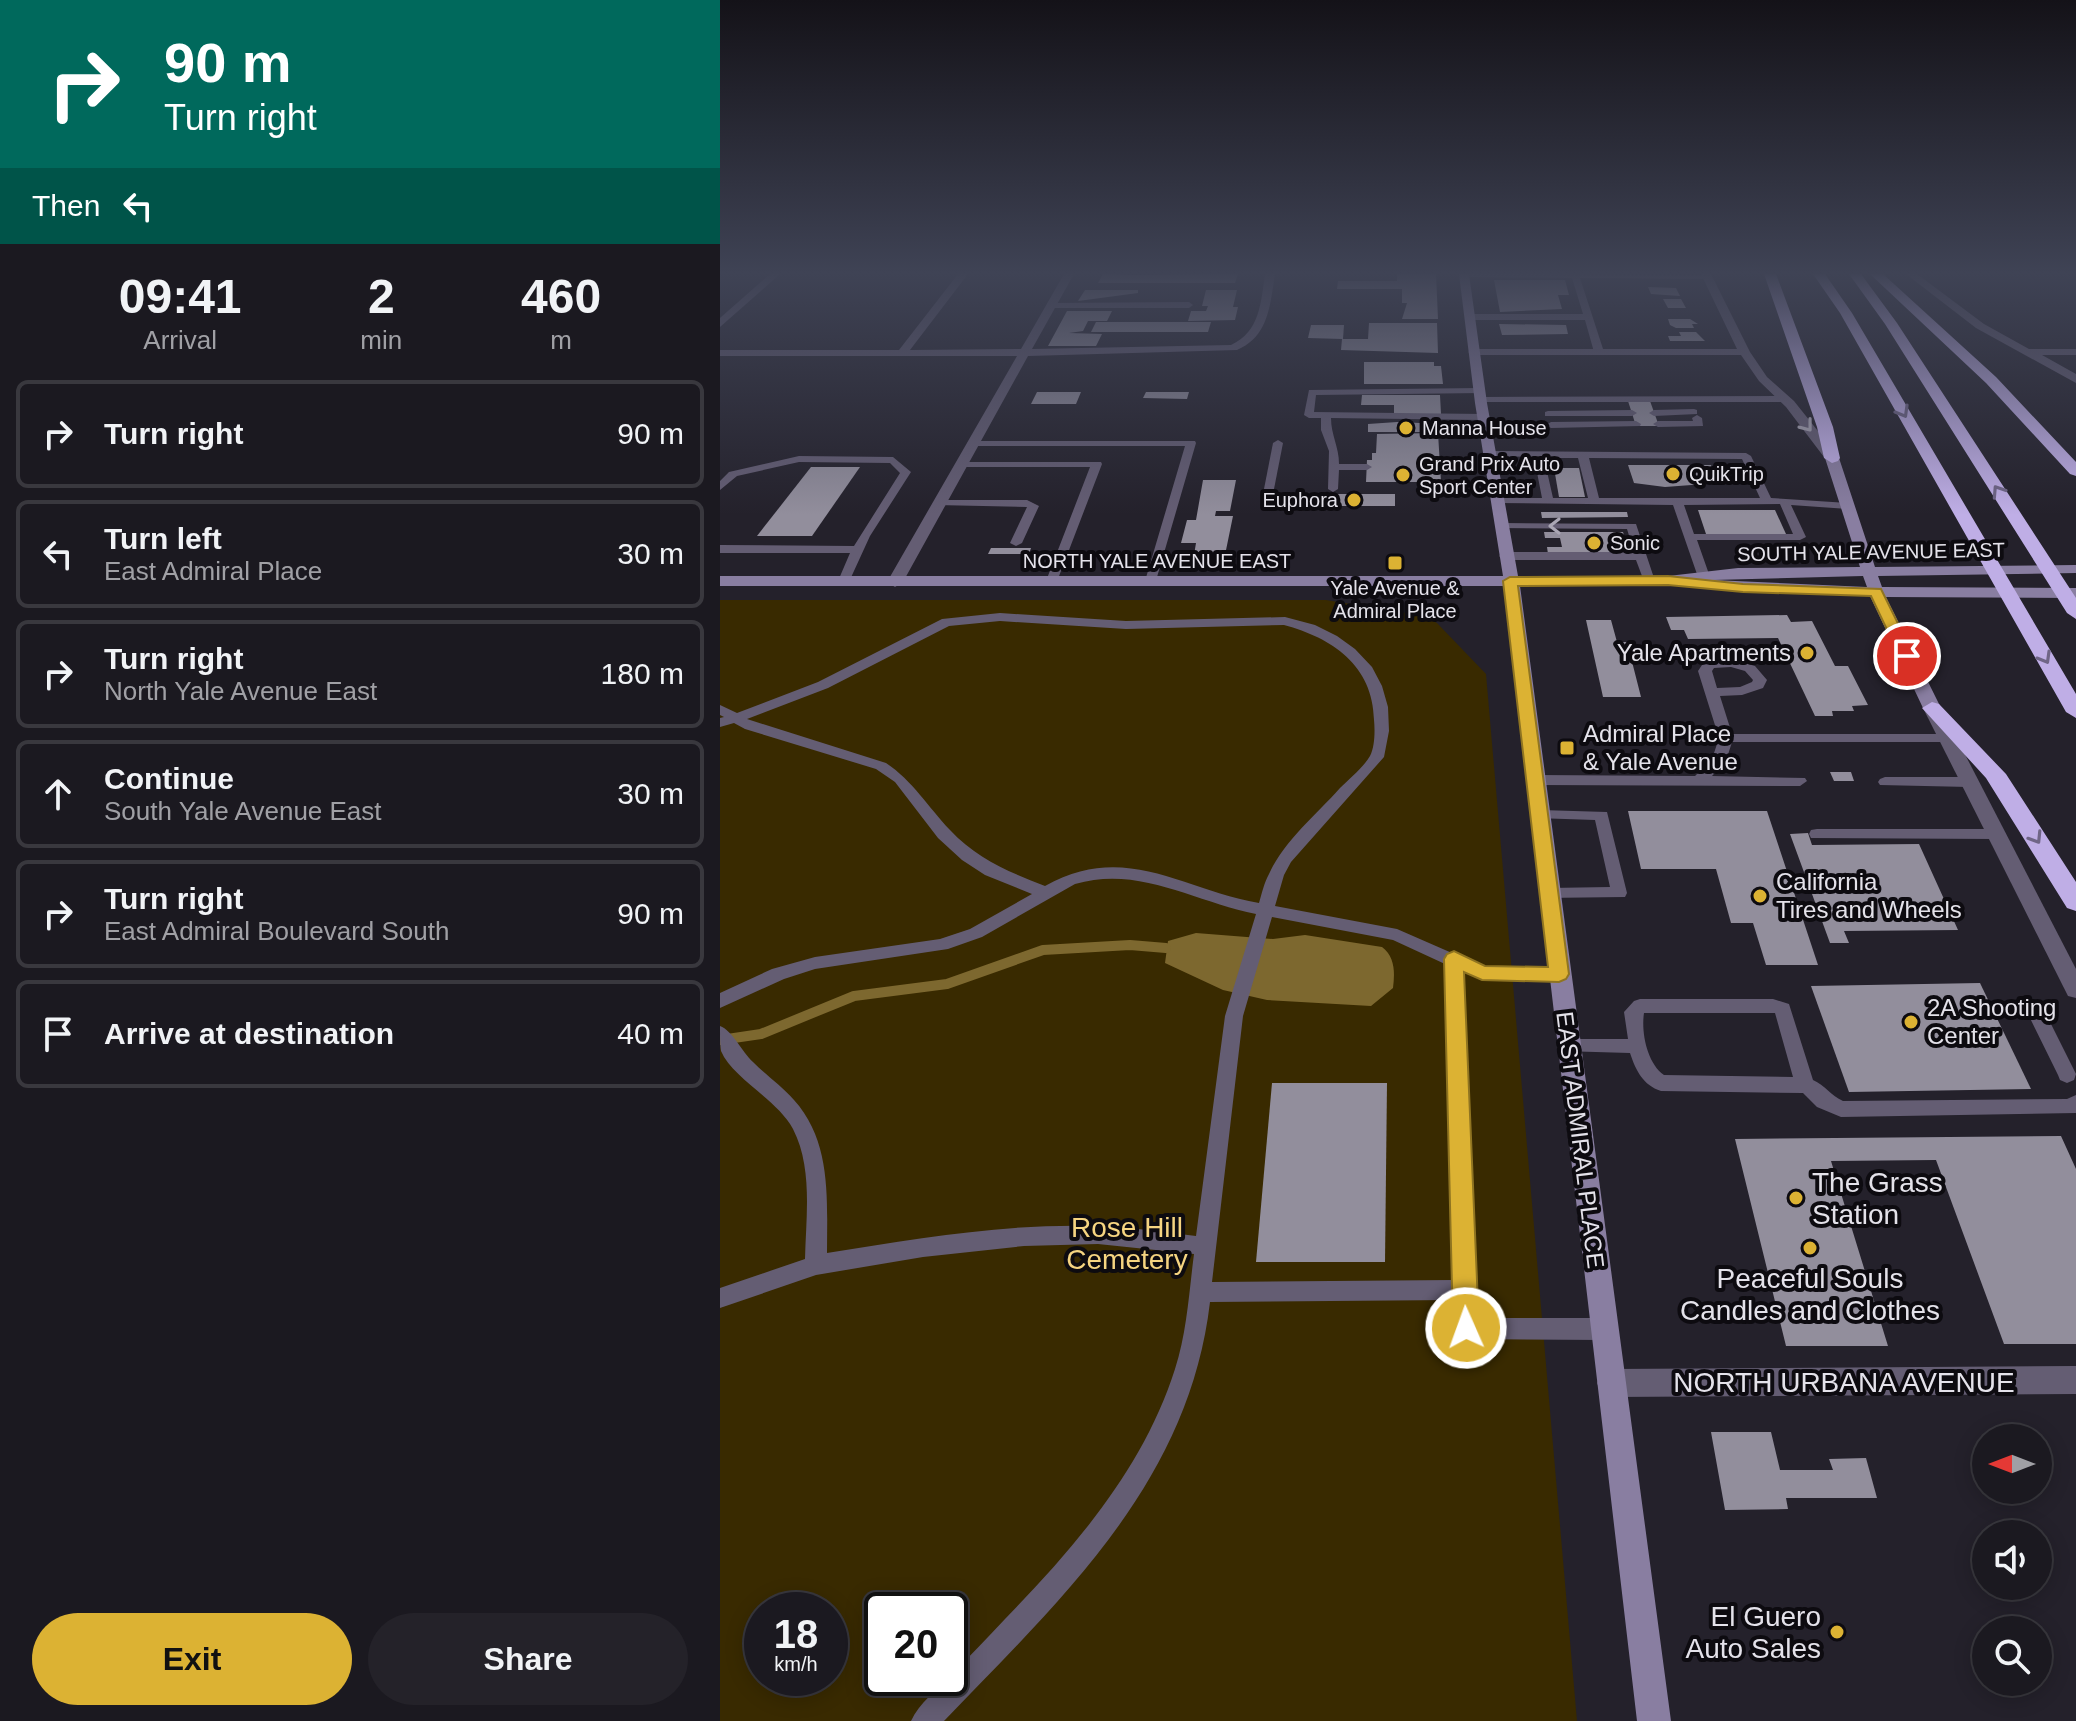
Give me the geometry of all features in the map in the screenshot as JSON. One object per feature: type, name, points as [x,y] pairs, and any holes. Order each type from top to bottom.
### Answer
[{"type":"highway","points":[[1799,354],[1825,427],[1832,458]]},
{"type":"highway","points":[[1870,354],[2076,712]]},
{"type":"highway","points":[[1911,354],[2076,613]]},
{"type":"highway","points":[[1963,354],[2076,471]]},
{"type":"highway","points":[[1932,708],[1995,774],[2076,902]]},
{"type":"main road","name":"EAST ADMIRAL PLACE","points":[[1474,354],[1510,581],[1654,1721]]},
{"type":"main road","points":[[1832,458],[1876,592],[1932,708]]},
{"type":"main road","name":"SOUTH YALE AVENUE EAST","points":[[1668,581],[1869,570],[2076,569]]},
{"type":"main road","name":"NORTH YALE AVENUE EAST","points":[[720,581],[1595,581]]},
{"type":"main road","name":"SOUTH YALE AVENUE EAST","points":[[1595,581],[1668,581],[1743,588],[1876,592],[2076,593]]},
{"type":"street","points":[[895,582],[1025,354]]},
{"type":"street","points":[[1746,354],[1763,379],[1785,399],[1832,458]]},
{"type":"street","points":[[2029,354],[2076,379]]},
{"type":"street","points":[[1932,708],[2076,990]]},
{"type":"street","name":"NORTH URBANA AVENUE","points":[[1611,1383],[2076,1380]]},
{"type":"lane","points":[[1484,417],[1309,415],[1312,392],[1480,395],[1548,413],[1633,416],[1548,413]]},
{"type":"lane","points":[[1693,409],[1699,424],[1655,416],[1693,409],[1785,399]]},
{"type":"lane","points":[[1548,413],[1693,409]]},
{"type":"lane","points":[[1548,413],[1558,454]]},
{"type":"lane","points":[[1326,415],[1326,430],[1334,451],[1333,489]]},
{"type":"lane","points":[[974,443],[1191,443],[1151,581]]},
{"type":"lane","points":[[1269,489],[1278,443]]},
{"type":"lane","points":[[1490,454],[1746,456],[1767,501]]},
{"type":"lane","points":[[1538,454],[1548,501]]},
{"type":"lane","points":[[1583,455],[1594,501]]},
{"type":"lane","points":[[720,487],[733,474],[799,459],[893,460],[906,472],[864,536],[844,581]]},
{"type":"lane","points":[[962,464],[1097,464],[1052,581]]},
{"type":"lane","points":[[1334,467],[1367,467]]},
{"type":"lane","points":[[1498,501],[1784,501],[1848,506]]},
{"type":"lane","points":[[1690,537],[1800,537],[1784,501]]},
{"type":"lane","points":[[1677,502],[1704,577]]},
{"type":"lane","points":[[940,503],[1027,503],[1033,506],[1016,543]]},
{"type":"lane","points":[[1501,526],[1632,526],[1649,581]]},
{"type":"lane","points":[[720,549],[859,550]]},
{"type":"lane","points":[[1505,556],[1640,556]]},
{"type":"lane","points":[[728,720],[773,706],[847,674],[946,622],[1012,617],[1126,625],[1264,620],[1302,625],[1340,644],[1360,659],[1372,674],[1380,692],[1381,740],[1377,757],[1365,774],[1285,859],[1265,910],[1238,1003],[1200,1292],[1186,1371],[1169,1416],[1143,1467],[1109,1520],[1050,1590],[925,1721]]},
{"type":"lane","points":[[1698,781],[1719,761],[1726,738],[1711,692]]},
{"type":"lane","points":[[720,709],[728,720],[881,766],[900,779],[944,834],[968,856],[991,871],[1047,893]]},
{"type":"lane","points":[[1726,738],[1947,738]]},
{"type":"lane","points":[[1536,780],[1800,781]]},
{"type":"lane","points":[[1885,782],[1969,782]]},
{"type":"lane","points":[[1540,815],[1602,815],[1619,893],[1549,894]]},
{"type":"lane","points":[[1817,834],[1994,834]]},
{"type":"lane","points":[[720,1001],[778,974],[815,963],[942,945],[976,933],[1047,893],[1089,874],[1131,872],[1153,876],[1233,904],[1397,935],[1482,973],[1559,974]]},
{"type":"lane","points":[[1454,959],[1466,1328],[1604,1329]]},
{"type":"lane","points":[[1805,1085],[1783,1009],[1773,1006],[1640,1006],[1633,1012],[1642,1065],[1650,1078],[1661,1083],[1805,1085],[1814,1089],[1824,1101],[1841,1109],[2070,1107],[2076,1103]]},
{"type":"lane","points":[[2034,1008],[2071,1075],[2076,1093]]},
{"type":"lane","points":[[720,1033],[730,1053],[788,1106],[808,1136],[815,1167],[816,1265]]},
{"type":"lane","points":[[1568,1046],[1638,1046]]},
{"type":"lane","points":[[720,1298],[816,1265],[923,1247],[1024,1237],[1098,1235],[1205,1246]]},
{"type":"lane","points":[[1200,1292],[1465,1290]]},
{"type":"green space","name":"Rose Hill Cemetery","points":[[720,600],[1326,600],[1425,616],[1437,623],[1486,674],[1577,1721],[720,1721]]},
{"type":"shaded area","points":[[1196,933],[1273,939],[1305,935],[1382,947],[1393,965],[1393,988],[1371,1006],[1267,1000],[1223,990],[1165,963],[1168,941]]},
{"type":"building","points":[[1364,362],[1434,362],[1434,366],[1441,366],[1443,384],[1364,384]]},
{"type":"building","points":[[1037,392],[1081,392],[1076,404],[1031,404]]},
{"type":"building","points":[[1146,392],[1189,392],[1187,399],[1143,398]]},
{"type":"building","points":[[1362,395],[1440,395],[1441,414],[1394,414],[1394,405],[1361,405]]},
{"type":"building","points":[[1628,401],[1650,401],[1659,426],[1636,426]]},
{"type":"building","name":"Manna House","points":[[1368,424],[1443,424],[1444,432],[1368,432]]},
{"type":"building","name":"Grand Prix Auto Sport Center","points":[[1438,433],[1441,482],[1366,482],[1367,460],[1372,460],[1372,453],[1376,453],[1377,434]]},
{"type":"building","name":"QuikTrip","points":[[1628,465],[1711,465],[1718,483],[1665,487],[1634,483]]},
{"type":"building","points":[[811,467],[860,467],[812,536],[757,536]]},
{"type":"building","points":[[1554,468],[1579,468],[1585,497],[1559,497]]},
{"type":"building","points":[[1203,480],[1236,480],[1230,511],[1216,511],[1215,516],[1233,516],[1225,555],[1194,555],[1196,543],[1181,543],[1187,520],[1196,520]]},
{"type":"building","name":"Euphora","points":[[1314,494],[1395,494],[1395,506],[1312,506]]},
{"type":"building","name":"QuikTrip","points":[[1698,510],[1775,510],[1786,534],[1706,534]]},
{"type":"building","points":[[1541,512],[1627,512],[1628,517],[1542,518]]},
{"type":"building","name":"Sonic","points":[[1544,532],[1623,532],[1629,553],[1548,554],[1547,547],[1562,547],[1560,538],[1545,538]]},
{"type":"building","points":[[991,548],[1031,548],[1029,554],[988,554]]},
{"type":"building","name":"Yale Apartments","points":[[1787,615],[1791,622],[1812,621],[1835,666],[1848,666],[1868,705],[1852,706],[1854,711],[1832,711],[1833,716],[1815,716],[1778,638],[1688,639],[1684,630],[1671,630],[1666,617]]},
{"type":"building","points":[[1586,620],[1611,620],[1617,642],[1627,642],[1641,697],[1603,697]]},
{"type":"building","points":[[1830,772],[1851,772],[1854,781],[1834,781]]},
{"type":"building","name":"California Tires and Wheels","points":[[1628,811],[1767,811],[1818,965],[1766,965],[1753,923],[1731,923],[1716,869],[1641,869]]},
{"type":"building","points":[[1808,833],[1812,845],[1919,844],[1958,930],[1844,931],[1849,943],[1830,943],[1790,834]]},
{"type":"building","name":"2A Shooting Center","points":[[1980,983],[2031,1089],[1849,1092],[1811,986]]},
{"type":"building","points":[[1272,1083],[1387,1083],[1385,1262],[1256,1262]]},
{"type":"building","points":[[2061,1136],[2076,1169],[2076,1344],[2004,1344],[1936,1160],[1831,1161],[1888,1346],[1786,1346],[1735,1139]]},
{"type":"building","points":[[1711,1432],[1771,1432],[1780,1470],[1833,1470],[1829,1459],[1866,1458],[1877,1498],[1786,1498],[1788,1509],[1725,1510]]},
{"type":"waterway","points":[[720,1040],[761,1034],[854,996],[947,984],[1043,950],[1130,945],[1166,948]]},
{"type":"place","name":"Manna House","points":[[1406,428]]},
{"type":"place","name":"QuikTrip","points":[[1673,474]]},
{"type":"place","name":"Grand Prix Auto Sport Center","points":[[1403,475]]},
{"type":"place","name":"Euphora","points":[[1354,500]]},
{"type":"place","name":"Sonic","points":[[1594,543]]},
{"type":"place","name":"Yale Avenue & Admiral Place","points":[[1395,563]]},
{"type":"place","name":"Yale Apartments","points":[[1807,653]]},
{"type":"place","name":"Admiral Place & Yale Avenue","points":[[1567,748]]},
{"type":"place","name":"California Tires and Wheels","points":[[1760,896]]},
{"type":"place","name":"2A Shooting Center","points":[[1911,1022]]},
{"type":"place","name":"The Grass Station","points":[[1796,1198]]},
{"type":"place","name":"Peaceful Souls Candles and Clothes","points":[[1810,1248]]},
{"type":"place","name":"El Guero Auto Sales","points":[[1837,1632]]},
{"type":"route","points":[[1466,1328],[1454,959],[1482,973],[1559,974],[1510,581],[1668,581],[1743,588],[1876,592],[1907,656]]}]
